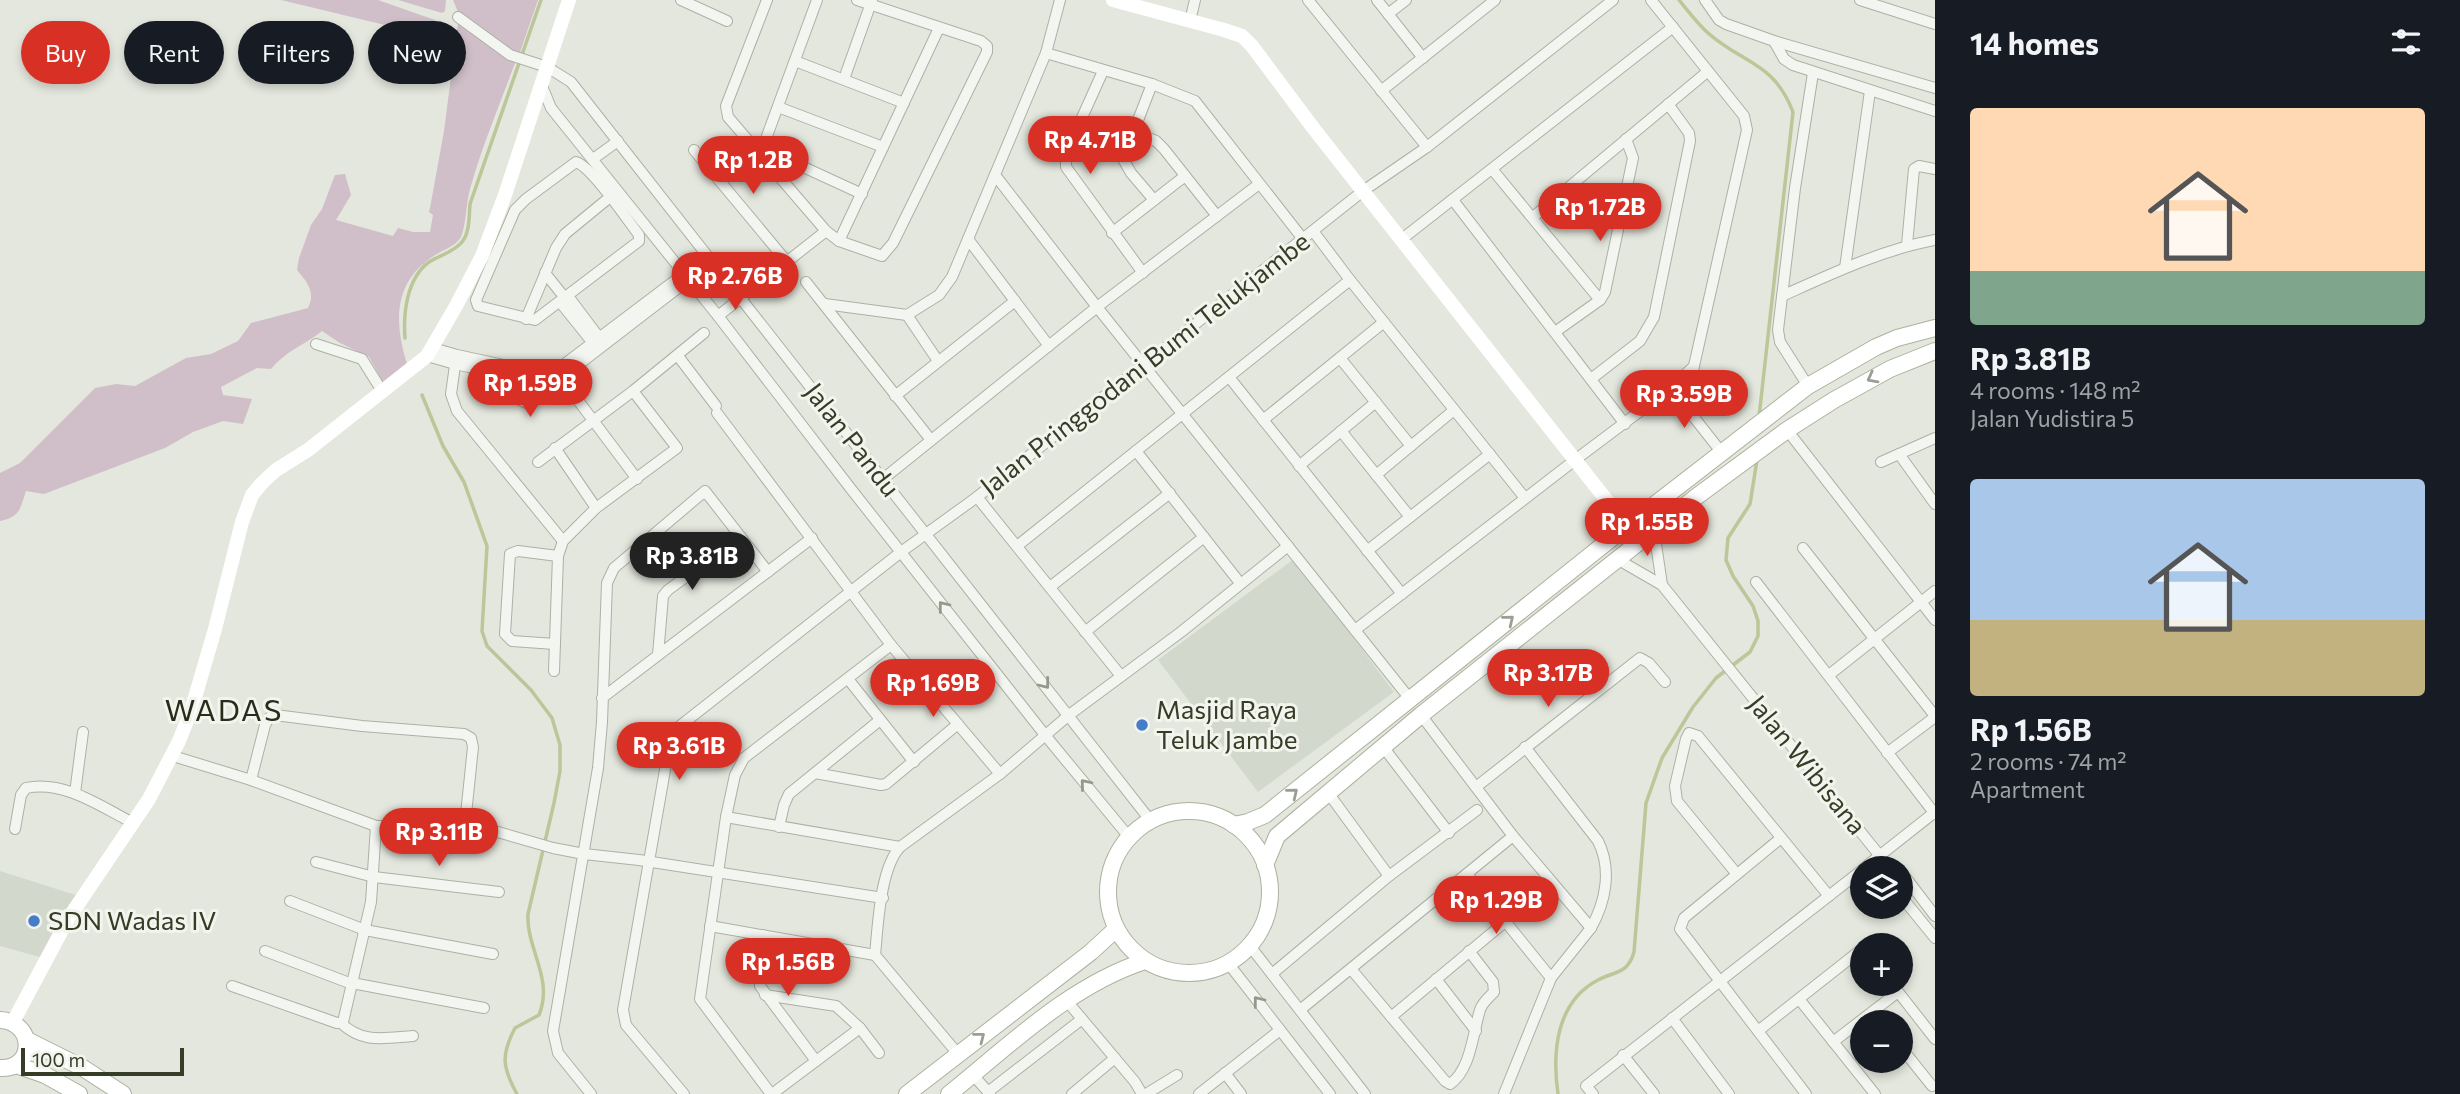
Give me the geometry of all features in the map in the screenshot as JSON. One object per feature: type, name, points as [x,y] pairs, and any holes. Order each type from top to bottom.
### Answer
[{"type":"main road","points":[[16,1065],[27,1049],[27,1040],[20,1027],[7,1021],[68,919],[149,799],[173,756],[191,710],[242,522],[252,495],[276,470],[308,450],[404,376],[430,352],[481,256],[542,86],[569,0]]},
{"type":"main road","points":[[1113,0],[1242,36],[1627,526]]},
{"type":"main road","points":[[1234,825],[1265,815],[1627,526],[1808,386],[1876,347],[1897,338],[1935,328]]},
{"type":"main road","points":[[1265,865],[1277,836],[1421,715],[1654,530],[1787,430],[1871,379],[1935,351]]},
{"type":"main road","points":[[1178,811],[1207,813],[1234,825],[1252,841],[1265,865],[1270,883],[1269,906],[1262,927],[1250,946],[1228,963],[1206,971],[1183,973],[1160,968],[1145,961],[1116,929],[1108,906],[1108,881],[1115,857],[1129,836],[1150,820],[1178,811]]},
{"type":"main road","points":[[907,1094],[1091,952],[1116,929]]},
{"type":"main road","points":[[949,1094],[1066,1000],[1102,977],[1145,961]]},
{"type":"main road","points":[[27,1040],[83,1068],[123,1094]]},
{"type":"main road","points":[[0,1068],[16,1065],[45,1075],[76,1093]]},
{"type":"street","points":[[681,0],[727,21]]},
{"type":"street","points":[[767,0],[726,106],[728,117],[761,151],[826,231],[839,241],[882,256],[888,251],[986,52],[985,43],[871,2],[857,0]]},
{"type":"street","points":[[761,151],[817,0]]},
{"type":"street","points":[[825,304],[907,315],[944,290],[1046,53],[1060,0]]},
{"type":"street","points":[[1189,21],[1195,0]]},
{"type":"street","points":[[1308,0],[1427,146]]},
{"type":"street","points":[[1377,0],[1423,58]]},
{"type":"street","points":[[1388,14],[1406,0]]},
{"type":"street","points":[[1381,91],[1495,0]]},
{"type":"street","name":"Jalan Pringgodani Bumi Telukjambe","points":[[684,1094],[626,1026],[623,1010],[669,747],[676,729],[901,552],[977,497],[1363,191],[1427,146],[1613,0]]},
{"type":"street","points":[[1651,0],[1744,116],[1747,130],[1685,406]]},
{"type":"street","points":[[1706,0],[1719,20],[1774,41],[1935,87]]},
{"type":"street","points":[[1860,0],[1935,24]]},
{"type":"street","points":[[844,79],[871,2]]},
{"type":"street","name":"Jalan Pandu","points":[[458,17],[513,56],[547,67],[571,82],[1150,820]]},
{"type":"street","points":[[1402,239],[1673,27]]},
{"type":"street","points":[[839,241],[939,28]]},
{"type":"street","points":[[1774,41],[1784,59],[1813,73],[1935,111]]},
{"type":"street","points":[[1046,53],[1152,84],[1195,101],[1303,239]]},
{"type":"street","points":[[794,61],[904,103]]},
{"type":"street","points":[[1103,71],[1066,153],[1065,161],[1068,172],[1143,274]]},
{"type":"street","points":[[1533,217],[1707,72]]},
{"type":"street","points":[[1808,386],[1778,336],[1795,188],[1813,73]]},
{"type":"street","points":[[1152,84],[1123,159],[1154,200]]},
{"type":"street","name":"Jalan Pandu","points":[[542,86],[551,108],[718,316],[1045,735],[1129,836]]},
{"type":"street","points":[[1845,268],[1870,92]]},
{"type":"street","points":[[1591,379],[1640,341],[1654,317],[1690,141],[1689,133],[1668,104]]},
{"type":"street","points":[[778,107],[883,147]]},
{"type":"street","points":[[1134,132],[1159,144],[1217,216]]},
{"type":"street","points":[[1555,332],[1600,300],[1607,285],[1633,158],[1626,139]]},
{"type":"street","points":[[593,159],[618,141]]},
{"type":"street","points":[[694,150],[788,263]]},
{"type":"street","points":[[761,151],[862,194]]},
{"type":"street","points":[[576,162],[585,166],[610,197],[639,234],[639,241],[564,298],[540,318],[526,319],[476,304],[519,206],[576,162]]},
{"type":"street","points":[[1907,245],[1914,169],[1919,166],[1935,169]]},
{"type":"street","points":[[1492,169],[1600,300]]},
{"type":"street","points":[[995,175],[1410,699]]},
{"type":"street","points":[[1112,233],[1185,176]]},
{"type":"street","points":[[883,479],[1097,307],[1259,184]]},
{"type":"street","points":[[526,319],[565,234],[610,197]]},
{"type":"street","points":[[1453,200],[1625,424]]},
{"type":"street","points":[[718,316],[826,231]]},
{"type":"street","points":[[1313,231],[1525,498]]},
{"type":"street","points":[[968,239],[1049,346]]},
{"type":"street","points":[[1782,296],[1845,268],[1907,245],[1935,240]]},
{"type":"street","points":[[545,273],[599,344]]},
{"type":"street","points":[[1017,546],[1350,280]]},
{"type":"street","points":[[806,282],[931,440]]},
{"type":"street","points":[[504,371],[514,397],[526,403],[534,400],[554,377],[667,291]]},
{"type":"street","points":[[895,396],[1015,301]]},
{"type":"street","points":[[907,315],[938,361]]},
{"type":"street","points":[[1263,420],[1384,322]]},
{"type":"street","points":[[538,462],[633,391],[704,333]]},
{"type":"street","points":[[316,344],[362,359],[382,391]]},
{"type":"street","points":[[430,352],[504,371],[554,377],[593,421],[637,479]]},
{"type":"street","points":[[678,356],[850,592],[1000,774]]},
{"type":"street","points":[[1340,358],[1411,446]]},
{"type":"street","points":[[456,360],[451,394],[457,411],[563,541]]},
{"type":"street","points":[[1355,630],[1625,424],[1694,366]]},
{"type":"street","points":[[1228,377],[1402,594]]},
{"type":"street","points":[[1671,388],[1722,453]]},
{"type":"street","points":[[554,671],[558,556],[563,541],[596,508],[677,448],[633,391]]},
{"type":"street","points":[[1299,466],[1376,402]]},
{"type":"street","points":[[1376,475],[1454,410]]},
{"type":"street","points":[[1787,430],[1935,620]]},
{"type":"street","points":[[1341,431],[1410,517]]},
{"type":"street","points":[[1881,462],[1935,438]]},
{"type":"street","points":[[555,448],[596,508]]},
{"type":"street","points":[[1136,451],[1240,583]]},
{"type":"street","points":[[1367,551],[1490,454]]},
{"type":"street","points":[[1899,454],[1935,503]]},
{"type":"street","points":[[591,1094],[558,1053],[553,1031],[598,768],[603,722],[607,583],[620,563],[705,491],[768,572]]},
{"type":"street","points":[[1050,587],[1170,493]]},
{"type":"street","points":[[977,497],[1121,676]]},
{"type":"street","points":[[1654,530],[1662,585]]},
{"type":"street","points":[[658,655],[663,596],[667,590],[741,537]]},
{"type":"street","points":[[1085,632],[1205,537]]},
{"type":"street","points":[[602,698],[812,538]]},
{"type":"street","points":[[875,955],[889,864],[892,855],[900,847],[1000,774],[1069,715],[1181,632],[1288,546]]},
{"type":"street","points":[[1803,548],[1935,716],[1887,753]]},
{"type":"street","points":[[555,644],[512,641],[505,634],[510,555],[518,551],[558,556]]},
{"type":"street","points":[[1617,559],[1662,585]]},
{"type":"street","points":[[1756,582],[1935,813],[1884,856]]},
{"type":"street","name":"Jalan Wibisana","points":[[1662,585],[1878,856]]},
{"type":"street","points":[[1829,675],[1935,591]]},
{"type":"street","points":[[860,1028],[771,1094],[700,999],[717,872],[734,775],[744,758],[891,645]]},
{"type":"street","points":[[1476,787],[1640,658],[1649,663],[1665,682]]},
{"type":"street","points":[[848,678],[914,762]]},
{"type":"street","points":[[251,780],[265,725],[269,718],[275,715],[362,726],[464,734],[471,738],[473,747],[465,824]]},
{"type":"street","points":[[1421,715],[1513,836],[1591,928]]},
{"type":"street","points":[[779,827],[789,794],[880,720]]},
{"type":"street","points":[[815,773],[881,785],[892,781],[958,724]]},
{"type":"street","points":[[75,793],[83,732]]},
{"type":"street","points":[[1736,873],[1677,801],[1675,794],[1689,733],[1698,736],[1829,896]]},
{"type":"street","points":[[1504,1094],[1551,978],[1591,928],[1602,900],[1607,874],[1606,858],[1598,841],[1525,747]]},
{"type":"street","points":[[1384,748],[1449,833]]},
{"type":"street","points":[[173,756],[251,780],[376,826],[465,824],[498,830],[553,848],[584,854],[883,898]]},
{"type":"street","points":[[15,829],[26,788],[58,789],[75,793],[133,823]]},
{"type":"street","points":[[1329,793],[1389,876]]},
{"type":"street","points":[[1272,974],[1389,876],[1477,810]]},
{"type":"street","points":[[726,817],[900,847]]},
{"type":"street","points":[[341,1023],[365,930],[374,877],[376,826]]},
{"type":"street","points":[[1300,1010],[1513,836]]},
{"type":"street","points":[[1781,838],[1684,918],[1680,926],[1681,931],[1806,1094]]},
{"type":"street","points":[[316,862],[374,877],[499,892]]},
{"type":"street","points":[[1467,874],[1551,978]]},
{"type":"street","points":[[1593,1094],[1586,1086],[1623,1055],[1850,879]]},
{"type":"street","points":[[1913,887],[1935,916]]},
{"type":"street","points":[[290,901],[365,930],[493,954]]},
{"type":"street","points":[[1913,911],[1935,938]]},
{"type":"street","points":[[1391,1017],[1505,922]]},
{"type":"street","points":[[710,926],[875,955],[958,1054]]},
{"type":"street","points":[[763,935],[760,983],[765,995],[816,1061]]},
{"type":"street","points":[[1250,946],[1365,1094]]},
{"type":"street","points":[[265,951],[352,984],[484,1008]]},
{"type":"street","points":[[1351,969],[1448,1084],[1454,1082],[1461,1072],[1476,1031],[1480,1008],[1494,989],[1488,975],[1469,951]]},
{"type":"street","points":[[1758,1031],[1850,959]]},
{"type":"street","points":[[1228,963],[1330,1094]]},
{"type":"street","points":[[1436,979],[1476,1031]]},
{"type":"street","points":[[232,986],[341,1023],[351,1033],[365,1038],[413,1036]]},
{"type":"street","points":[[765,995],[829,1003],[842,1009],[879,1053]]},
{"type":"street","points":[[1875,1010],[1888,996]]},
{"type":"street","points":[[1901,996],[1935,1039]]},
{"type":"street","points":[[1799,999],[1875,1094]]},
{"type":"street","points":[[1066,1000],[1144,1094],[1177,1075]]},
{"type":"street","points":[[1672,1018],[1729,1094]]},
{"type":"street","points":[[973,1075],[989,1093],[1082,1019]]},
{"type":"street","points":[[1833,1042],[1850,1029]]},
{"type":"street","points":[[1199,1094],[1280,1030]]},
{"type":"street","points":[[1623,1055],[1654,1094]]},
{"type":"street","points":[[1072,1094],[1115,1058]]},
{"type":"street","points":[[1913,1061],[1934,1085],[1923,1094]]},
{"type":"street","points":[[1225,1073],[1241,1094]]},
{"type":"street","points":[[578,1094],[581,1081]]},
{"type":"shaded area","points":[[281,0],[378,0],[435,20],[368,21]]},
{"type":"shaded area","points":[[398,0],[446,0],[445,11],[442,13]]},
{"type":"shaded area","points":[[453,0],[538,0],[519,55],[458,12]]},
{"type":"shaded area","points":[[466,29],[515,63],[475,173],[461,237],[421,266],[404,290],[399,318],[407,364],[383,382],[369,357],[322,331],[271,369],[257,368],[221,387],[223,395],[252,399],[243,424],[223,421],[193,432],[165,448],[44,494],[26,491],[18,511],[12,517],[0,521],[0,473],[20,463],[95,388],[116,384],[135,386],[186,358],[211,354],[238,341],[251,323],[308,308],[311,292],[297,270],[299,258],[311,225],[322,209],[335,175],[345,174],[351,195],[336,220],[393,236],[398,228],[413,232],[430,232],[433,215],[429,212],[450,84],[466,84]]},
{"type":"shaded area","points":[[1294,559],[1394,692],[1258,792],[1158,660]]},
{"type":"shaded area","name":"SDN Wadas IV","points":[[0,871],[82,897],[47,959],[0,946]]},
{"type":"waterway","points":[[405,338],[406,307],[416,277],[429,262],[459,245],[466,234],[470,204],[541,0]]},
{"type":"waterway","points":[[1679,0],[1708,33],[1767,73],[1777,83],[1793,112],[1759,417]]},
{"type":"waterway","points":[[422,395],[443,446],[464,482],[487,546],[482,631],[487,646],[531,690],[552,718],[560,745],[560,771],[554,803],[528,914],[531,939],[542,976],[543,1001],[539,1015],[515,1028],[507,1046],[505,1061],[508,1076],[517,1094]]},
{"type":"waterway","points":[[1558,1094],[1557,1045],[1565,1015],[1584,989],[1620,971],[1628,964],[1634,952],[1646,803],[1662,758],[1693,707],[1716,678],[1750,652],[1758,636],[1758,621],[1753,606],[1726,560],[1728,538],[1750,504],[1757,460]]},
{"type":"place","name":"Masjid Raya Teluk Jambe","points":[[1142,725]]},
{"type":"place","name":"SDN Wadas IV","points":[[34,921]]},
{"type":"district","name":"WADAS","points":[[224,711]]}]
